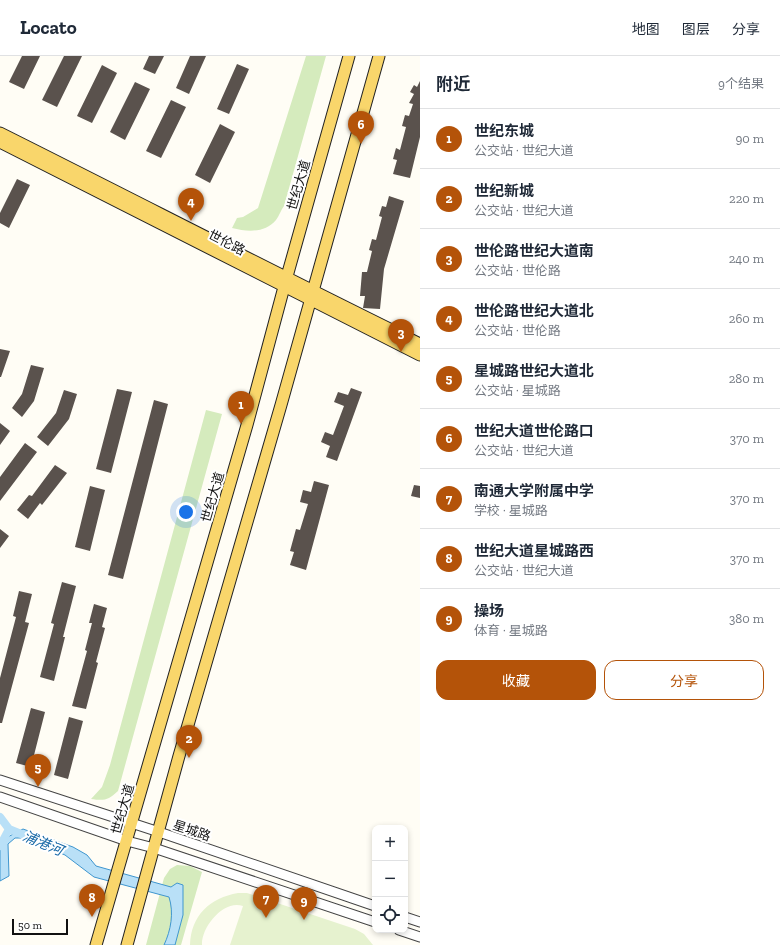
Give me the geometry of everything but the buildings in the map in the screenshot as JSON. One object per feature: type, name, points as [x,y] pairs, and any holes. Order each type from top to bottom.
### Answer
[{"type":"main road","name":"世纪大道","points":[[96,945],[128,841],[247,425],[285,282],[349,56]]},
{"type":"main road","points":[[127,945],[179,756],[312,296],[379,56]]},
{"type":"main road","name":"世伦路","points":[[0,133],[188,227],[285,282]]},
{"type":"main road","name":"世伦路","points":[[0,142],[285,282],[420,355]]},
{"type":"main road","name":"世伦路","points":[[312,296],[420,344]]},
{"type":"street","name":"星城路","points":[[0,780],[159,832],[372,905]]},
{"type":"street","points":[[0,797],[128,841],[154,848],[372,921]]},
{"type":"street","points":[[408,918],[420,922]]},
{"type":"street","points":[[408,933],[420,937]]},
{"type":"green space","points":[[306,56],[326,56],[284,206],[276,220],[267,227],[250,231],[232,228],[237,218],[243,217],[258,208]]},
{"type":"green space","points":[[206,410],[222,414],[118,791],[106,799],[91,799],[102,787],[110,765]]},
{"type":"green space","points":[[177,865],[190,866],[202,872],[181,945],[146,945],[164,878],[170,869]]},
{"type":"green space","points":[[238,893],[247,893],[355,929],[364,934],[373,945],[230,945],[243,906],[236,905],[228,907],[215,916],[205,930],[202,945],[190,945],[194,925],[204,910],[219,899]]},
{"type":"water","points":[[23,829],[73,847],[87,855],[96,866],[171,887],[177,883],[183,885],[183,915],[175,945],[164,945],[171,921],[171,903],[169,897],[94,877],[65,855],[24,838],[15,838],[8,844],[9,876],[0,881],[0,841]]},
{"type":"waterway","name":"浦港河","points":[[0,817],[9,829],[26,836]]},
{"type":"waterway","points":[[0,846],[9,829]]},
{"type":"place","name":"世纪大道世伦路口","points":[[361,144]]},
{"type":"place","name":"世伦路世纪大道北","points":[[191,221]]},
{"type":"place","name":"世伦路世纪大道南","points":[[401,352]]},
{"type":"place","name":"世纪东城","points":[[241,424]]},
{"type":"place","name":"世纪新城","points":[[189,758]]},
{"type":"place","name":"星城路世纪大道北","points":[[38,787]]},
{"type":"place","name":"世纪大道星城路西","points":[[92,917]]},
{"type":"place","name":"南通大学附属中学","points":[[266,918]]},
{"type":"place","name":"操场","points":[[304,920]]}]
